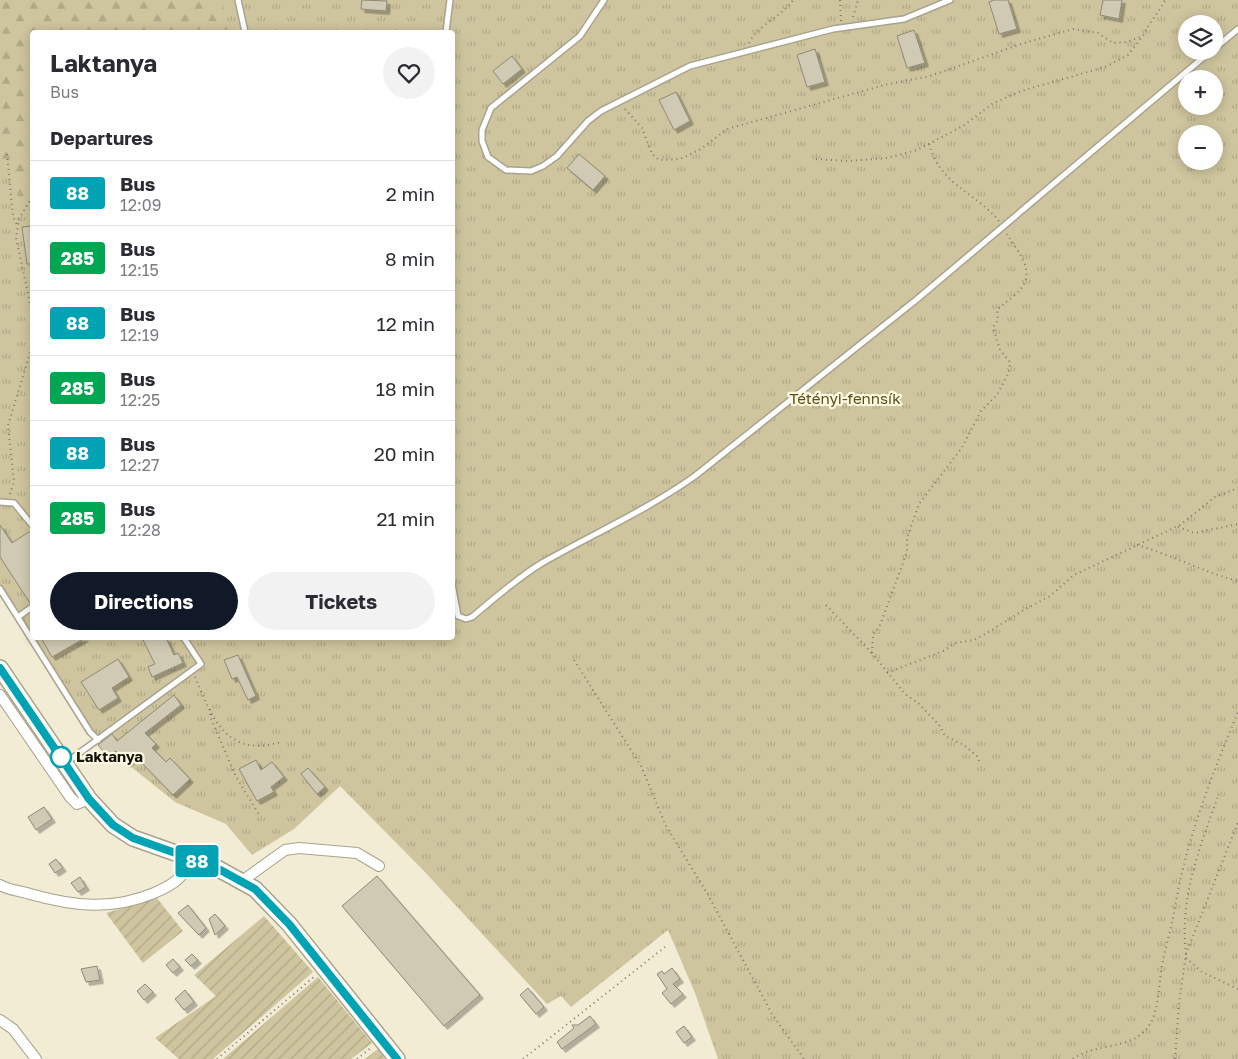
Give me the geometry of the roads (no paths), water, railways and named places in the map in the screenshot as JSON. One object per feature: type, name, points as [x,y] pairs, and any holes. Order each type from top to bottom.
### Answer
[{"type":"main road","points":[[0,668],[89,799],[108,821],[123,832],[149,845],[192,859],[242,881],[260,894],[289,924],[397,1059]]},
{"type":"street","points":[[0,695],[70,797],[77,804],[89,799]]},
{"type":"street","points":[[242,881],[285,850],[299,848],[357,853],[379,866]]},
{"type":"street","points":[[0,885],[75,905],[100,906],[122,904],[173,885],[185,874],[192,859]]},
{"type":"street","points":[[2,1020],[21,1039],[36,1059]]},
{"type":"lane","points":[[238,0],[245,30]]},
{"type":"lane","points":[[446,30],[450,0]]},
{"type":"lane","points":[[604,0],[580,36],[491,108],[482,130],[484,148],[488,157],[506,170],[531,171],[543,166],[557,156],[588,122],[619,101],[690,66],[841,28],[904,18],[950,0]]},
{"type":"lane","points":[[1223,42],[1238,29]]},
{"type":"lane","points":[[455,600],[458,616],[466,619],[472,617],[516,581],[542,563],[669,495],[696,476],[1004,226],[1201,60]]},
{"type":"lane","points":[[1,502],[14,503],[30,523]]},
{"type":"lane","points":[[0,588],[30,636]]},
{"type":"lane","points":[[18,617],[30,608]]},
{"type":"lane","points":[[32,640],[90,732],[98,740]]},
{"type":"lane","points":[[65,763],[200,664],[185,640]]},
{"type":"place","name":"Laktanya","points":[[61,757]]},
{"type":"park label","name":"Tétényi-fennsík","points":[[845,399]]}]
